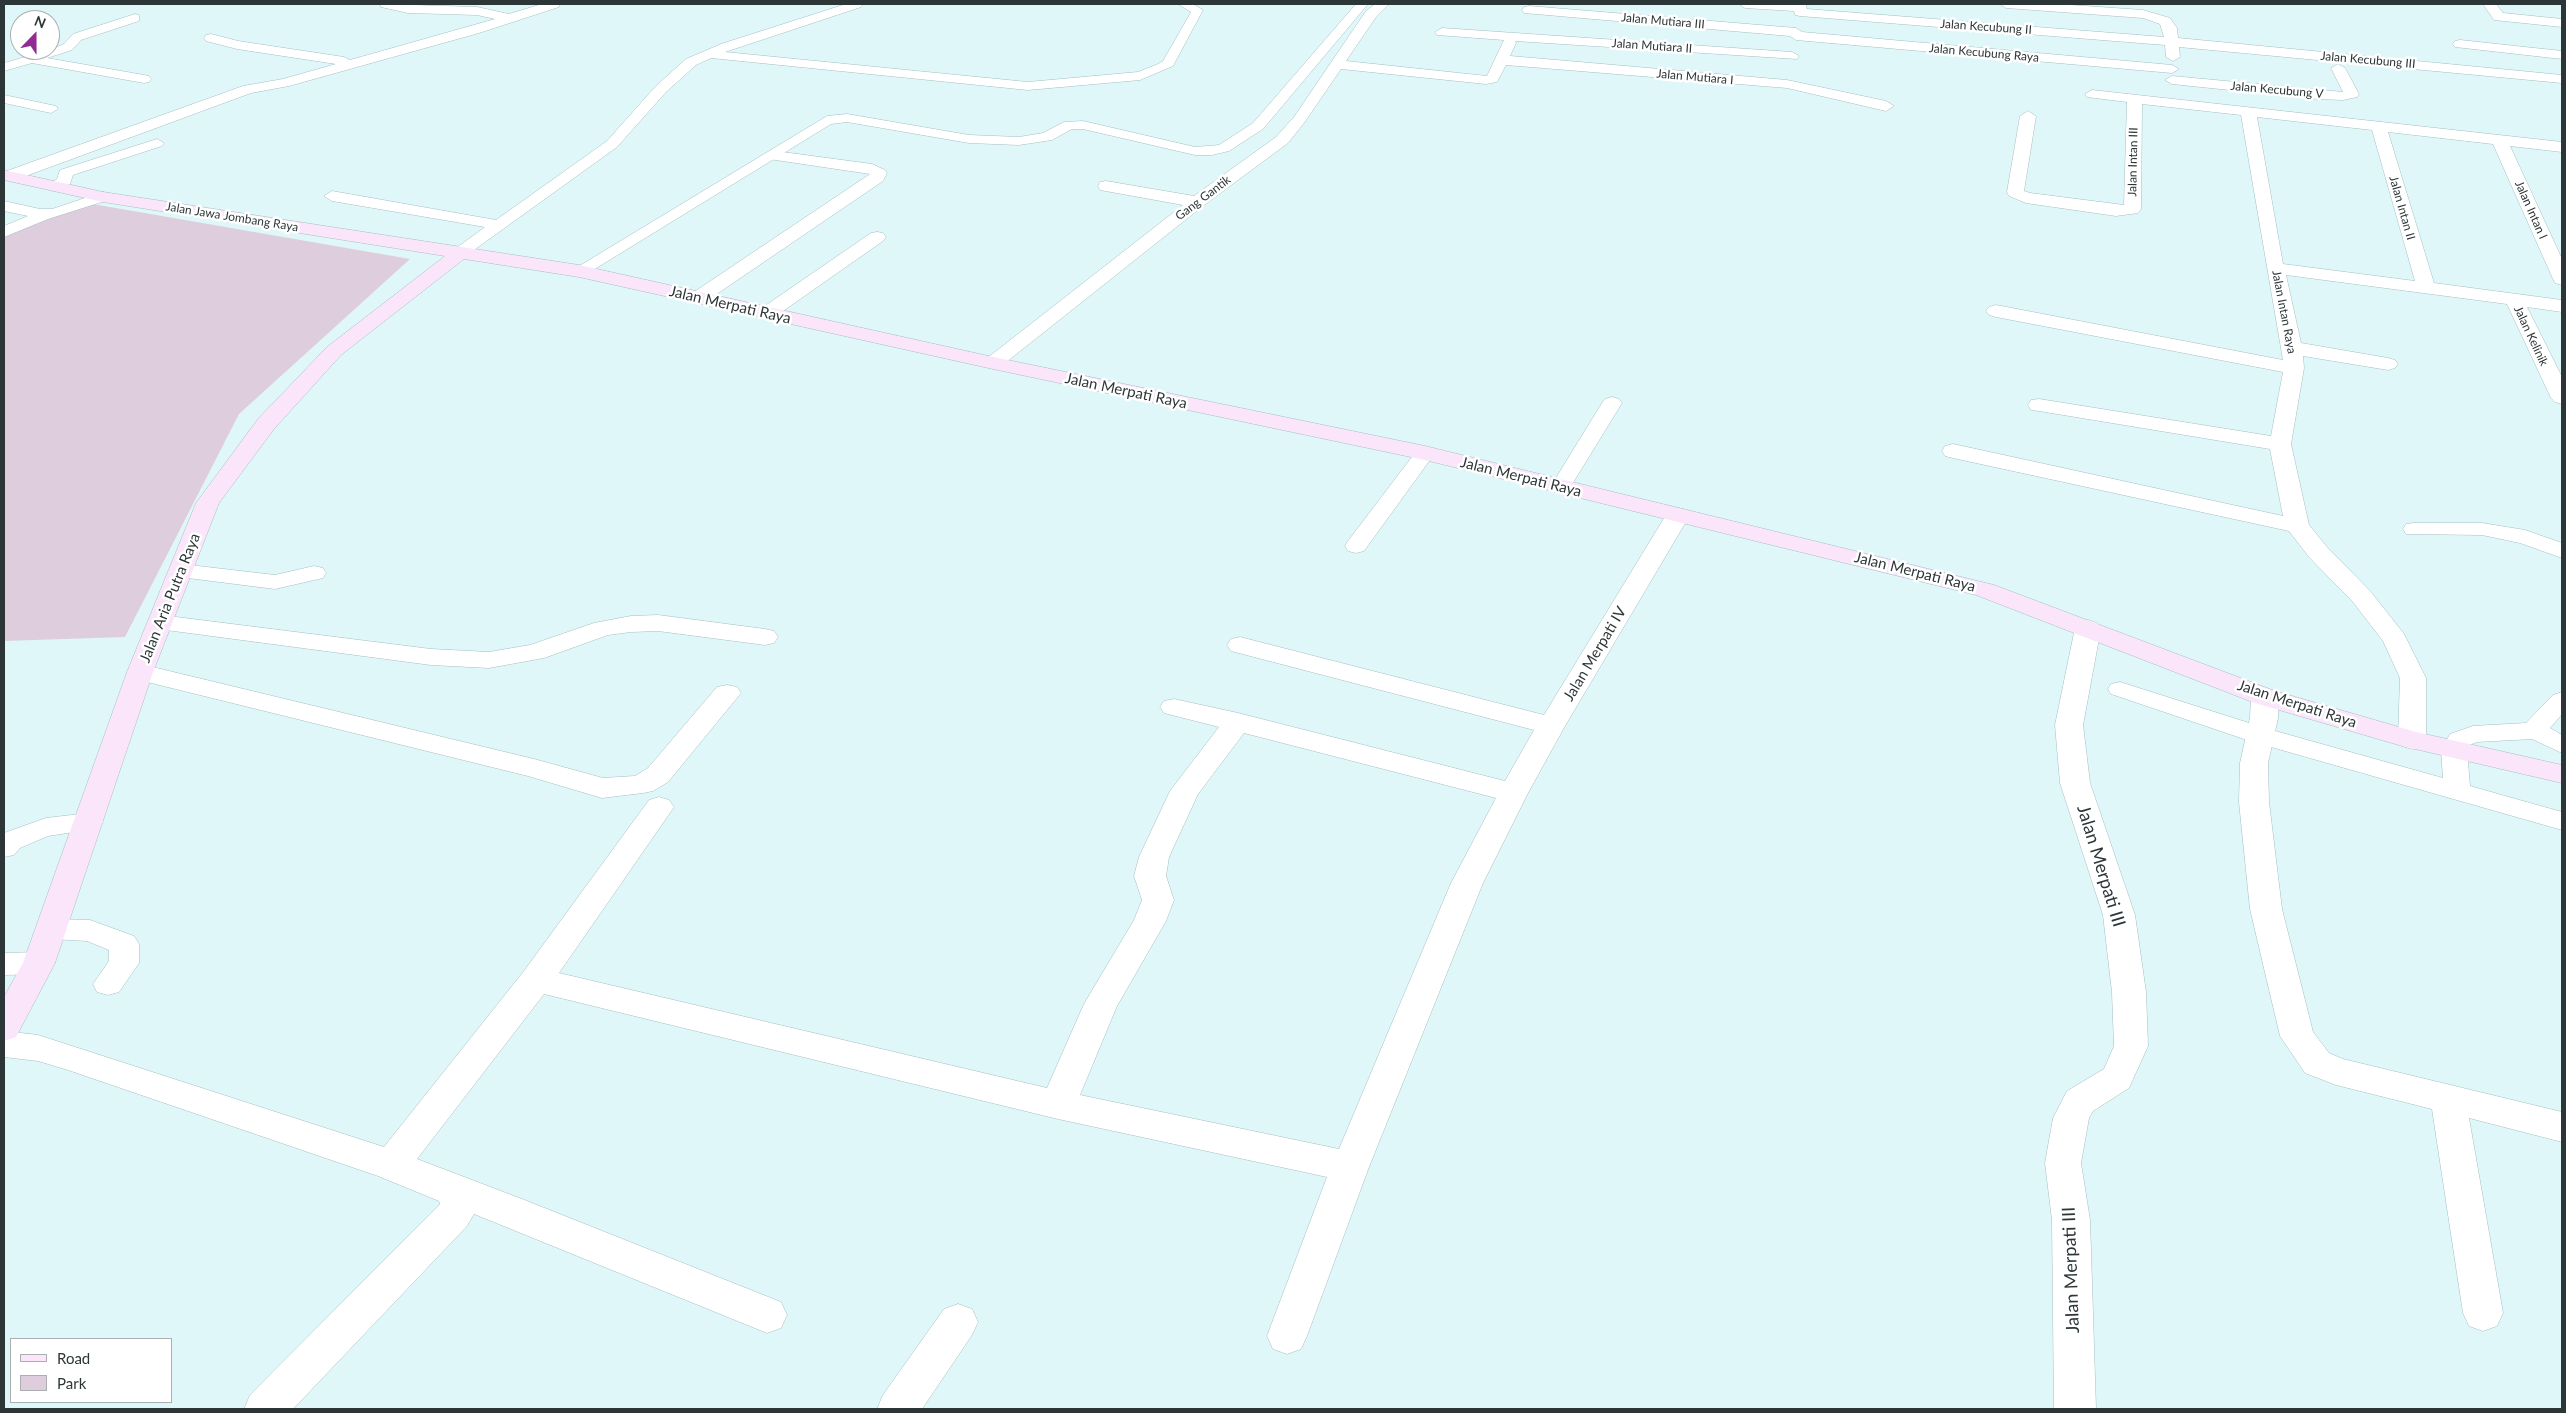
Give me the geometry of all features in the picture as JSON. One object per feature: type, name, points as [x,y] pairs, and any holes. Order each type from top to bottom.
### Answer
[{"type":"main road","name":"Jalan Jawa Jombang Raya","points":[[6,176],[103,197],[461,252]]},
{"type":"main road","name":"Jalan Merpati Raya","points":[[461,252],[579,271],[993,364],[1425,453],[1986,590],[2265,697],[2412,740],[2562,774]]},
{"type":"main road","name":"Jalan Aria Putra Raya","points":[[4,1028],[39,964],[140,672],[208,503],[266,424],[334,351],[461,252]]},
{"type":"street","points":[[386,4],[408,9],[477,11],[510,18]]},
{"type":"street","points":[[6,176],[248,89],[284,83],[554,4]]},
{"type":"street","name":"Gang Gantik","points":[[993,364],[1197,202],[1282,140],[1299,120],[1335,64],[1371,14],[1383,4]]},
{"type":"street","name":"Jalan Kecubung II","points":[[1745,4],[2173,42]]},
{"type":"street","points":[[2006,4],[2146,11],[2165,21],[2170,28],[2173,42],[2173,103]]},
{"type":"street","points":[[2489,4],[2499,17],[2562,23]]},
{"type":"street","points":[[1335,64],[1481,80],[1492,79],[1512,36],[1531,7]]},
{"type":"street","name":"Jalan Mutiara III","points":[[1531,7],[1796,34]]},
{"type":"street","points":[[1787,84],[1801,8]]},
{"type":"street","name":"Jalan Mutiara II","points":[[1442,32],[1792,56]]},
{"type":"street","name":"Jalan Kecubung Raya","points":[[1796,34],[2172,74]]},
{"type":"street","points":[[211,38],[237,45],[353,63]]},
{"type":"street","name":"Jalan Kecubung III","points":[[2173,42],[2562,79]]},
{"type":"street","points":[[2460,44],[2562,55]]},
{"type":"street","name":"Jalan Mutiara I","points":[[1502,60],[1787,84],[1886,106]]},
{"type":"street","name":"Jalan Kecubung V","points":[[2172,74],[2317,94],[2343,96],[2352,94],[2338,68]]},
{"type":"street","points":[[2092,94],[2562,148]]},
{"type":"street","name":"Jalan Intan III","points":[[2028,116],[2015,192],[2026,198],[2116,211],[2132,209],[2135,99]]},
{"type":"street","name":"Jalan Intan Raya","points":[[2248,112],[2275,268],[2293,358],[2280,444],[2297,526],[2318,552],[2362,597],[2395,640],[2413,678],[2412,740]]},
{"type":"street","name":"Jalan Intan II","points":[[2379,127],[2426,288]]},
{"type":"street","name":"Jalan Intan I","points":[[2500,141],[2562,279]]},
{"type":"street","points":[[698,298],[877,178],[879,174],[872,169],[775,156]]},
{"type":"street","points":[[1106,186],[1197,202]]},
{"type":"street","points":[[766,314],[877,237]]},
{"type":"street","points":[[2275,268],[2562,306]]},
{"type":"street","name":"Jalan Kelinik","points":[[2514,300],[2562,398]]},
{"type":"street","points":[[1996,310],[2293,358],[2388,364]]},
{"type":"street","points":[[2039,405],[2280,444]]},
{"type":"street","points":[[1953,451],[2297,526]]},
{"type":"street","name":"Jalan Merpati IV","points":[[1287,1336],[1350,1168],[1466,883],[1513,793],[1551,726],[1678,515]]},
{"type":"street","points":[[180,571],[275,582],[286,582],[314,572]]},
{"type":"street","points":[[160,623],[431,657],[489,660],[534,652],[603,628],[631,624],[658,623],[765,637]]},
{"type":"street","name":"Jalan Merpati III","points":[[2075,1409],[2071,1220],[2063,1162],[2071,1118],[2080,1101],[2117,1078],[2131,1046],[2129,992],[2119,915],[2076,783],[2069,725],[2088,628]]},
{"type":"street","points":[[1240,645],[1551,726]]},
{"type":"street","points":[[140,672],[534,768],[602,788],[643,784],[658,775],[727,693]]},
{"type":"street","points":[[2265,697],[2264,718],[2258,735],[2254,764],[2254,802],[2266,909],[2297,1036],[2317,1063],[2336,1071],[2562,1128]]},
{"type":"street","points":[[1174,707],[1513,793]]},
{"type":"street","points":[[1058,1105],[1101,1004],[1150,921],[1158,900],[1150,876],[1154,857],[1185,791],[1238,722]]},
{"type":"street","points":[[392,1165],[536,980],[660,807]]},
{"type":"street","points":[[536,980],[1058,1105],[1350,1168]]},
{"type":"street","points":[[4,1044],[38,1048],[73,1058],[392,1165],[455,1191],[510,1210],[767,1315]]},
{"type":"street","points":[[2448,1100],[2483,1313]]},
{"type":"street","points":[[265,1409],[454,1215],[459,1204],[455,1191]]},
{"type":"street","points":[[898,1409],[958,1322]]},
{"type":"lane","points":[[461,252],[612,144],[661,89],[691,62],[709,54],[857,4]]},
{"type":"lane","points":[[709,54],[1028,86],[1140,76],[1163,67],[1168,63],[1196,14],[1197,10],[1184,4]]},
{"type":"lane","points":[[579,271],[827,120],[847,118],[969,139],[1019,142],[1047,137],[1069,126],[1083,125],[1195,151],[1212,151],[1224,148],[1258,126],[1362,4]]},
{"type":"lane","points":[[60,49],[68,46],[77,37],[136,18]]},
{"type":"lane","points":[[4,67],[27,60]]},
{"type":"lane","points":[[36,60],[144,79]]},
{"type":"lane","points":[[4,99],[51,109]]},
{"type":"lane","points":[[54,186],[65,181],[65,173],[158,143]]},
{"type":"lane","points":[[332,196],[499,225]]},
{"type":"lane","points":[[4,232],[46,214],[61,212],[103,197]]},
{"type":"lane","points":[[4,206],[46,214]]},
{"type":"lane","points":[[1561,486],[1612,402]]},
{"type":"lane","points":[[1356,546],[1425,453]]},
{"type":"lane","points":[[2414,529],[2482,529],[2525,537],[2562,552]]},
{"type":"lane","points":[[2120,689],[2258,735],[2562,821]]},
{"type":"lane","points":[[2536,731],[2539,723],[2562,700]]},
{"type":"lane","points":[[2457,791],[2454,750],[2460,740],[2473,734],[2536,731],[2562,745]]},
{"type":"lane","points":[[4,848],[10,841],[46,827],[89,822]]},
{"type":"lane","points":[[52,928],[90,931],[124,944],[124,963],[108,984]]},
{"type":"lane","points":[[4,964],[39,964]]},
{"type":"green space","points":[[81,202],[410,259],[239,414],[125,637],[4,641],[4,237]]}]
